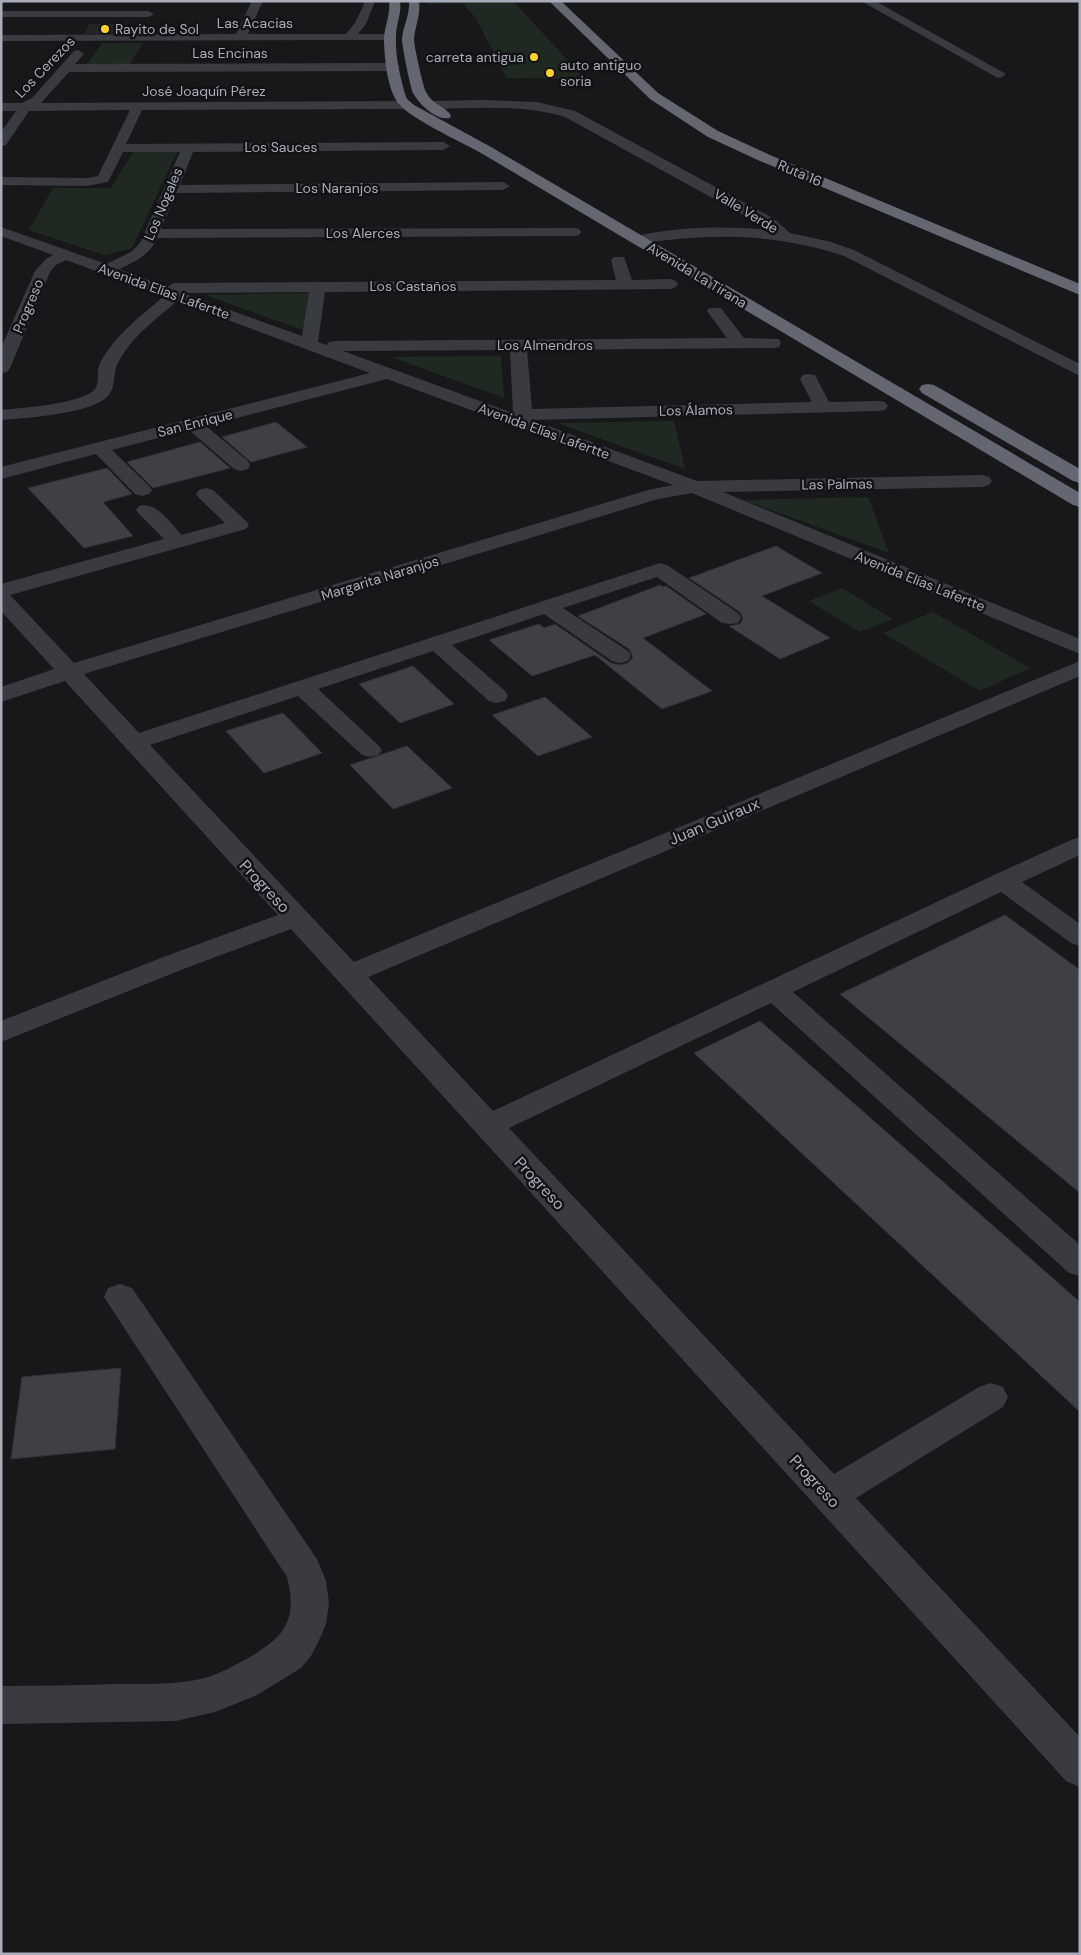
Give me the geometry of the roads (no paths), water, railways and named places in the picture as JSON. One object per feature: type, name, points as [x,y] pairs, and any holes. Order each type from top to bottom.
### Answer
[{"type":"highway","points":[[394,1],[396,9],[389,37],[399,94],[406,105]]},
{"type":"highway","name":"Ruta 16","points":[[554,1],[654,96],[712,134],[1080,290]]},
{"type":"highway","points":[[415,2],[415,10],[408,33],[408,45],[419,92],[429,105]]},
{"type":"highway","name":"Avenida La Tirana","points":[[406,105],[486,150],[1080,501]]},
{"type":"highway","name":"Avenida La Tirana","points":[[429,105],[559,176],[687,250]]},
{"type":"highway","name":"Ruta 16","points":[[735,130],[785,154],[978,232]]},
{"type":"highway","points":[[918,383],[1080,477]]},
{"type":"street","points":[[2,15],[15,1]]},
{"type":"street","points":[[132,38],[156,1]]},
{"type":"street","points":[[240,38],[258,1]]},
{"type":"street","points":[[349,37],[360,24],[369,4],[368,1]]},
{"type":"street","points":[[866,1],[1000,74]]},
{"type":"street","points":[[2,15],[148,14]]},
{"type":"street","name":"Las Acacias","points":[[1,38],[389,37]]},
{"type":"street","name":"Los Cerezos","points":[[1,142],[26,106],[36,101],[93,38]]},
{"type":"street","name":"Las Encinas","points":[[66,68],[394,67]]},
{"type":"street","name":"José Joaquín Pérez","points":[[1,107],[406,105]]},
{"type":"street","name":"Valle Verde","points":[[429,105],[514,106],[564,112],[768,221],[784,235],[817,242],[849,253],[1080,372]]},
{"type":"street","points":[[1,181],[99,181],[105,178],[138,106]]},
{"type":"street","points":[[394,146],[395,130]]},
{"type":"street","name":"Los Sauces","points":[[118,148],[443,146]]},
{"type":"street","name":"Los Nogales","points":[[106,270],[136,255],[146,245],[188,148]]},
{"type":"street","name":"Los Naranjos","points":[[170,189],[503,186]]},
{"type":"street","name":"Avenida Elías Lafertte","points":[[1,231],[389,373],[518,417],[1080,647]]},
{"type":"street","name":"Los Alerces","points":[[152,234],[574,232]]},
{"type":"street","points":[[638,240],[661,235],[721,233],[784,235]]},
{"type":"street","name":"Progreso","points":[[2,366],[43,271],[51,262],[65,255]]},
{"type":"street","points":[[619,260],[624,284]]},
{"type":"street","name":"Los Castaños","points":[[155,288],[670,284]]},
{"type":"street","points":[[314,345],[318,286]]},
{"type":"street","points":[[1,415],[50,409],[79,403],[100,395],[106,387],[107,368],[115,353],[132,333],[175,295]]},
{"type":"street","points":[[715,311],[739,343]]},
{"type":"street","name":"Los Almendros","points":[[314,345],[773,343]]},
{"type":"street","points":[[518,345],[518,417]]},
{"type":"street","name":"San Enrique","points":[[1,473],[389,373]]},
{"type":"street","points":[[809,379],[823,407]]},
{"type":"street","name":"Los Álamos","points":[[518,417],[879,406]]},
{"type":"street","points":[[193,424],[241,465]]},
{"type":"street","points":[[100,448],[142,490]]},
{"type":"street","name":"Las Palmas","points":[[692,487],[982,482]]},
{"type":"street","name":"Margarita Naranjos","points":[[1,695],[68,672],[655,494],[692,487]]},
{"type":"street","points":[[1,591],[239,525],[206,494]]},
{"type":"street","points":[[146,510],[178,542]]},
{"type":"street","points":[[133,743],[660,569],[730,618]]},
{"type":"street","name":"Progreso","points":[[1,598],[1080,1767]]},
{"type":"street","points":[[546,606],[620,656]]},
{"type":"street","points":[[1014,620],[1076,675]]},
{"type":"street","points":[[436,642],[497,696]]},
{"type":"street","name":"Juan Guiraux","points":[[348,975],[1076,675]]},
{"type":"street","points":[[302,687],[370,750]]},
{"type":"street","points":[[487,1126],[1003,881],[1073,856]]},
{"type":"street","points":[[1003,881],[1080,938]]},
{"type":"street","points":[[1,1032],[176,962],[295,918]]},
{"type":"street","points":[[774,990],[1080,1264]]},
{"type":"street","points":[[1,1705],[162,1702],[202,1698],[226,1690],[248,1679],[291,1652],[302,1635],[309,1616],[311,1601],[309,1585],[304,1571],[120,1297]]},
{"type":"street","points":[[829,1496],[991,1397]]},
{"type":"place","name":"Rayito de Sol","points":[[105,29]]},
{"type":"place","name":"carreta antigua","points":[[534,57]]},
{"type":"place","name":"auto antiguo soria","points":[[550,73]]}]
